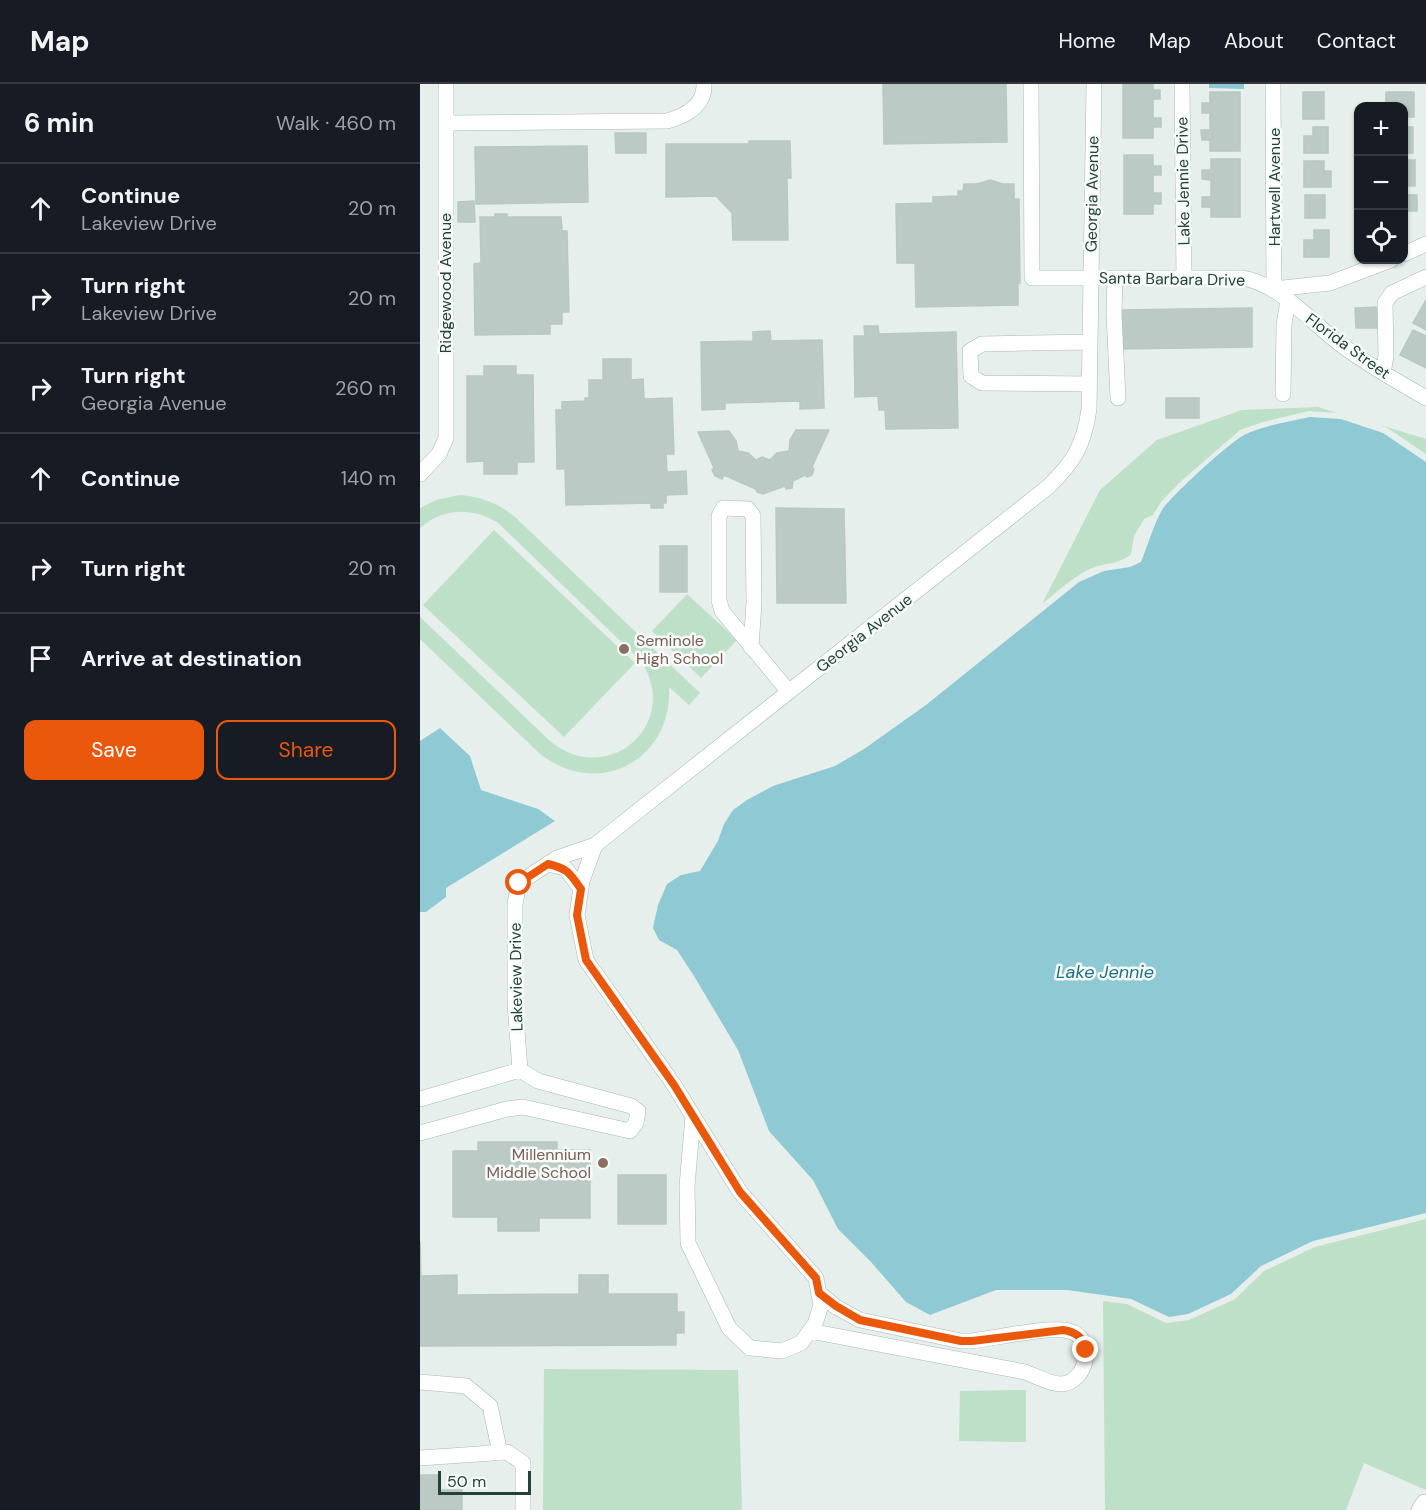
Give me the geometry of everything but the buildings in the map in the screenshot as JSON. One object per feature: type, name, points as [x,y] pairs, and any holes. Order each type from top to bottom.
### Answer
[{"type":"street","name":"Ridgewood Avenue","points":[[420,474],[439,454],[446,438],[446,84]]},
{"type":"street","points":[[446,123],[667,121],[684,116],[697,105],[705,88],[704,84]]},
{"type":"street","name":"Santa Barbara Drive","points":[[1031,84],[1032,278],[1243,278],[1256,280],[1274,290],[1330,283],[1380,264]]},
{"type":"street","name":"Georgia Avenue","points":[[595,845],[1048,487],[1066,470],[1077,453],[1085,432],[1089,384],[1094,84]]},
{"type":"street","name":"Lake Jennie Drive","points":[[1182,84],[1184,279]]},
{"type":"street","name":"Hartwell Avenue","points":[[1274,84],[1274,290]]},
{"type":"street","points":[[1408,252],[1426,244]]},
{"type":"street","points":[[1383,373],[1386,356],[1385,303],[1392,293],[1426,277]]},
{"type":"street","points":[[1115,278],[1114,314],[1118,398]]},
{"type":"street","name":"Florida Street","points":[[1274,290],[1343,346],[1426,398]]},
{"type":"street","points":[[1283,394],[1284,324],[1288,301]]},
{"type":"street","points":[[1089,384],[982,383],[970,375],[970,351],[982,344],[1090,342]]},
{"type":"street","points":[[752,647],[753,516],[748,509],[723,508],[718,516],[718,600],[722,611],[789,692]]},
{"type":"street","points":[[595,845],[581,889],[577,915],[586,960],[674,1085],[740,1192],[816,1278],[820,1305],[815,1324],[801,1343],[782,1351],[750,1348],[729,1328],[688,1243],[687,1186],[693,1116]]},
{"type":"street","name":"Lakeview Drive","points":[[520,1070],[515,1003],[515,904],[519,883],[557,858],[595,845]]},
{"type":"street","points":[[548,864],[565,868],[581,889]]},
{"type":"street","points":[[420,1099],[520,1070],[538,1081],[631,1106],[638,1111],[636,1123],[630,1131],[523,1107],[507,1109],[420,1134]]},
{"type":"street","points":[[810,1331],[1016,1370],[1059,1384],[1073,1380],[1079,1375],[1085,1360],[1084,1343],[1077,1334],[1071,1331],[1048,1331],[961,1341],[860,1320],[819,1293]]},
{"type":"street","points":[[420,1382],[466,1386],[490,1406],[500,1453]]},
{"type":"street","points":[[420,1458],[507,1452],[523,1463],[523,1510]]},
{"type":"street","points":[[1419,1510],[1424,1502],[1426,1503]]},
{"type":"green space","points":[[1318,407],[1338,413],[1309,411],[1240,430],[1179,483],[1161,502],[1153,515],[1144,519],[1134,536],[1131,554],[1122,560],[1085,571],[1042,604],[1100,490],[1157,440],[1242,410]]},
{"type":"green space","points":[[1367,421],[1426,439],[1426,454],[1386,427]]},
{"type":"green space","points":[[460,495],[489,502],[515,517],[700,693],[689,705],[669,687],[667,713],[659,735],[645,753],[627,765],[607,772],[584,773],[561,767],[539,753],[420,639],[420,617],[550,741],[572,754],[594,758],[615,753],[633,743],[646,727],[652,707],[651,684],[641,661],[497,522],[477,514],[457,512],[438,517],[420,528],[420,508],[436,500]]},
{"type":"green space","points":[[494,530],[635,663],[564,737],[423,605]]},
{"type":"green space","points":[[687,594],[737,640],[701,678],[652,631]]},
{"type":"green space","points":[[1426,1219],[1426,1490],[1364,1463],[1346,1510],[1105,1510],[1103,1301],[1127,1304],[1166,1323],[1189,1320],[1235,1299],[1264,1271],[1315,1247]]},
{"type":"green space","points":[[544,1369],[738,1370],[742,1510],[543,1510]]},
{"type":"green space","points":[[1026,1390],[1026,1442],[959,1441],[960,1391]]},
{"type":"water","points":[[1209,84],[1244,84],[1244,89],[1209,88]]},
{"type":"water","name":"Lake Jennie","points":[[1310,417],[1341,419],[1383,433],[1426,462],[1426,1213],[1313,1241],[1261,1266],[1231,1294],[1188,1314],[1169,1317],[1131,1299],[1067,1290],[996,1290],[930,1315],[906,1302],[838,1229],[813,1180],[769,1131],[738,1050],[677,950],[659,940],[653,928],[658,905],[667,884],[681,875],[700,871],[733,810],[773,786],[835,766],[864,749],[926,705],[1079,582],[1104,571],[1130,567],[1141,562],[1162,510],[1214,459],[1244,435],[1276,424]]},
{"type":"water","points":[[440,728],[470,756],[481,790],[538,809],[555,821],[446,888],[446,897],[426,912],[420,912],[420,741]]},
{"type":"place","name":"Seminole High School","points":[[624,649]]},
{"type":"place","name":"Millennium Middle School","points":[[603,1163]]},
{"type":"route","points":[[519,883],[548,864],[565,868],[573,878],[581,889],[577,915],[586,960],[674,1085],[740,1192],[816,1278],[819,1293],[851,1316],[871,1323],[961,1341],[1048,1331],[1071,1331],[1081,1338],[1086,1350]]}]
